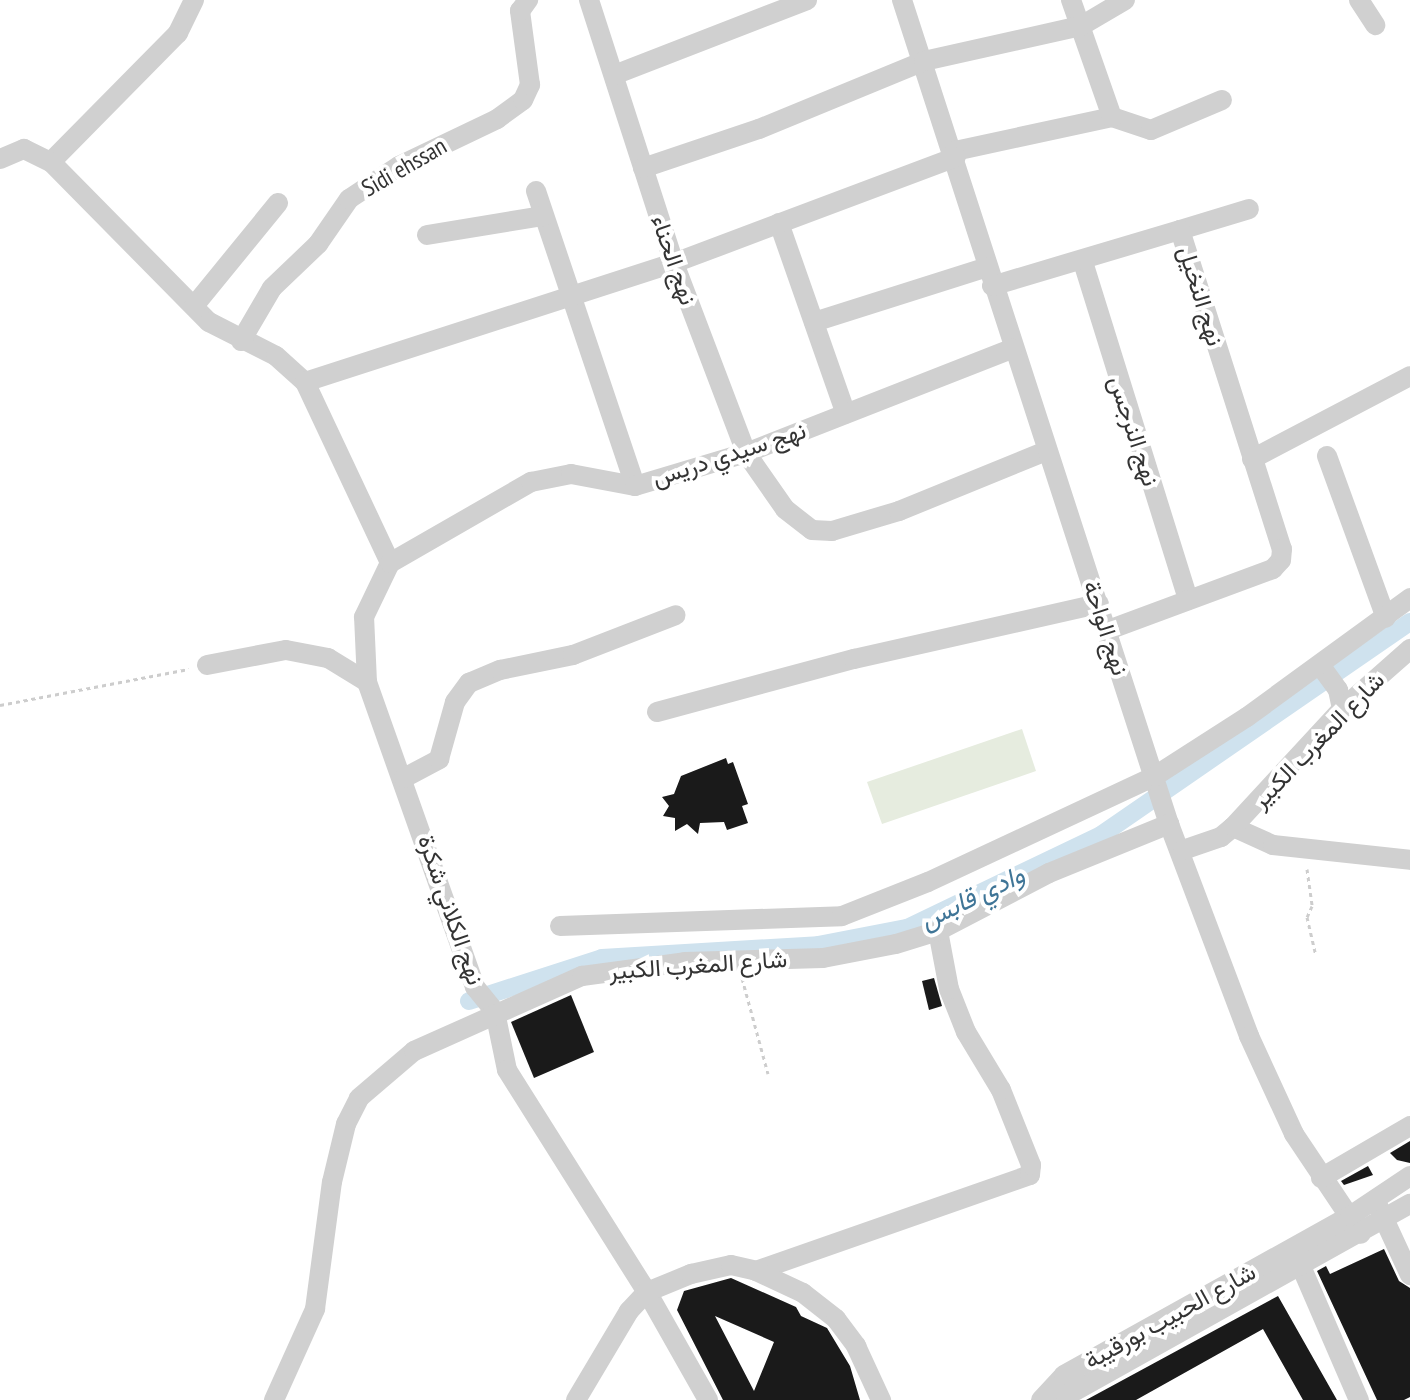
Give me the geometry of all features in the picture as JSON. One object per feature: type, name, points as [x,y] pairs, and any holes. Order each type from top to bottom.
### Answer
[{"type":"street","points":[[51,162],[178,33],[194,0]]},
{"type":"street","name":"Sidi ehssan","points":[[241,341],[272,288],[318,244],[349,199],[399,166],[497,119],[523,100],[530,85],[520,23],[528,0]]},
{"type":"street","name":"نهج الحناء","points":[[589,0],[674,263],[746,453],[785,509],[812,530],[832,531],[899,511],[1046,451]]},
{"type":"street","points":[[614,75],[807,0]]},
{"type":"street","name":"نهج الواحة","points":[[902,0],[956,154],[989,277],[1108,630],[1169,824],[1183,850],[1249,1036],[1294,1134],[1361,1234]]},
{"type":"street","points":[[1071,0],[1112,117]]},
{"type":"street","points":[[643,168],[759,129],[924,61],[1081,26],[1125,0]]},
{"type":"street","points":[[1359,0],[1375,25]]},
{"type":"street","points":[[305,382],[674,263],[956,154],[1112,117],[1151,130],[1222,100]]},
{"type":"street","points":[[0,159],[24,149],[51,162],[194,306],[241,341],[276,356],[305,382],[390,563],[364,617],[367,682]]},
{"type":"street","points":[[536,191],[635,486]]},
{"type":"street","points":[[194,306],[278,203]]},
{"type":"street","points":[[1180,230],[1249,209]]},
{"type":"street","points":[[427,235],[543,216]]},
{"type":"street","points":[[779,223],[846,414]]},
{"type":"street","name":"نهج النخيل","points":[[814,322],[989,277],[1083,262],[1180,230],[1282,549],[1273,569],[1188,600]]},
{"type":"street","name":"نهج النرجس","points":[[1083,262],[1188,600]]},
{"type":"street","name":"نهج سيدي دريس","points":[[390,563],[551,475],[635,486],[746,453],[1012,349]]},
{"type":"street","points":[[1252,459],[1410,376]]},
{"type":"street","points":[[1327,456],[1386,618]]},
{"type":"street","points":[[560,926],[842,916],[928,882],[1155,776],[1320,665],[1410,598]]},
{"type":"street","points":[[1108,630],[1188,600]]},
{"type":"street","points":[[657,712],[854,659],[1099,604]]},
{"type":"street","points":[[404,778],[439,759],[455,702],[469,683],[500,670],[573,655],[676,615]]},
{"type":"street","name":"شارع المغرب الكبير","points":[[1183,850],[1233,827],[1342,709],[1410,649]]},
{"type":"street","points":[[207,665],[286,650],[328,658],[367,682]]},
{"type":"street","points":[[1320,665],[1338,690],[1342,709]]},
{"type":"street","name":"نهج الكلاني شكرة","points":[[367,682],[404,778],[475,987],[495,1012],[507,1070],[647,1292],[708,1400]]},
{"type":"street","name":"شارع المغرب الكبير","points":[[274,1400],[315,1309],[337,1155],[359,1098],[414,1051],[495,1012],[582,976],[736,959],[823,958],[938,931],[1049,873],[1169,824]]},
{"type":"street","points":[[1233,827],[1273,845],[1410,860]]},
{"type":"street","points":[[756,1271],[1020,1182],[1030,1175],[1029,1160],[1001,1090],[955,1005],[938,931]]},
{"type":"street","points":[[1321,1178],[1410,1126]]},
{"type":"street","name":"شارع الحبيب بورقيبة","points":[[1043,1398],[1064,1375],[1350,1216],[1410,1176]]},
{"type":"street","points":[[1375,1197],[1410,1275]]},
{"type":"street","name":"شارع الحبيب بورقيبة","points":[[1043,1398],[1066,1396],[1303,1267],[1410,1204]]},
{"type":"street","points":[[1291,1248],[1303,1267],[1359,1400]]},
{"type":"street","points":[[576,1400],[629,1311],[647,1292],[712,1267],[756,1271],[803,1293],[836,1319],[856,1346],[881,1400]]},
{"type":"path","points":[[0,705],[207,665]]},
{"type":"path","points":[[1304,849],[1312,906],[1307,917],[1316,955]]},
{"type":"path","points":[[736,959],[768,1074]]},
{"type":"shaded area","points":[[1022,729],[1036,771],[882,824],[867,782]]},
{"type":"building","points":[[726,758],[728,764],[733,762],[748,804],[742,806],[748,823],[727,830],[724,822],[700,823],[698,834],[687,824],[675,831],[675,818],[663,816],[669,806],[662,797],[674,794],[681,776]]},
{"type":"building","points":[[934,978],[942,1006],[929,1010],[922,981]]},
{"type":"building","points":[[571,995],[594,1052],[534,1078],[511,1022]]},
{"type":"building","points":[[1410,1141],[1410,1163],[1397,1160],[1390,1153]]},
{"type":"building","points":[[1368,1166],[1373,1175],[1344,1185],[1341,1181]]},
{"type":"building","points":[[1384,1249],[1399,1281],[1410,1288],[1410,1397],[1404,1400],[1377,1400],[1317,1271],[1326,1266],[1330,1274]]},
{"type":"building","points":[[731,1278],[796,1307],[801,1316],[827,1328],[850,1366],[860,1400],[723,1400],[677,1310],[684,1291]],"holes":[[[715,1316],[774,1342],[754,1391]]]},
{"type":"building","points":[[1278,1296],[1337,1400],[1303,1400],[1263,1329],[1136,1400],[1086,1400]]},
{"type":"waterway","name":"وادي قابس","points":[[469,1001],[602,958],[818,945],[907,928],[1101,835],[1410,622]]}]
